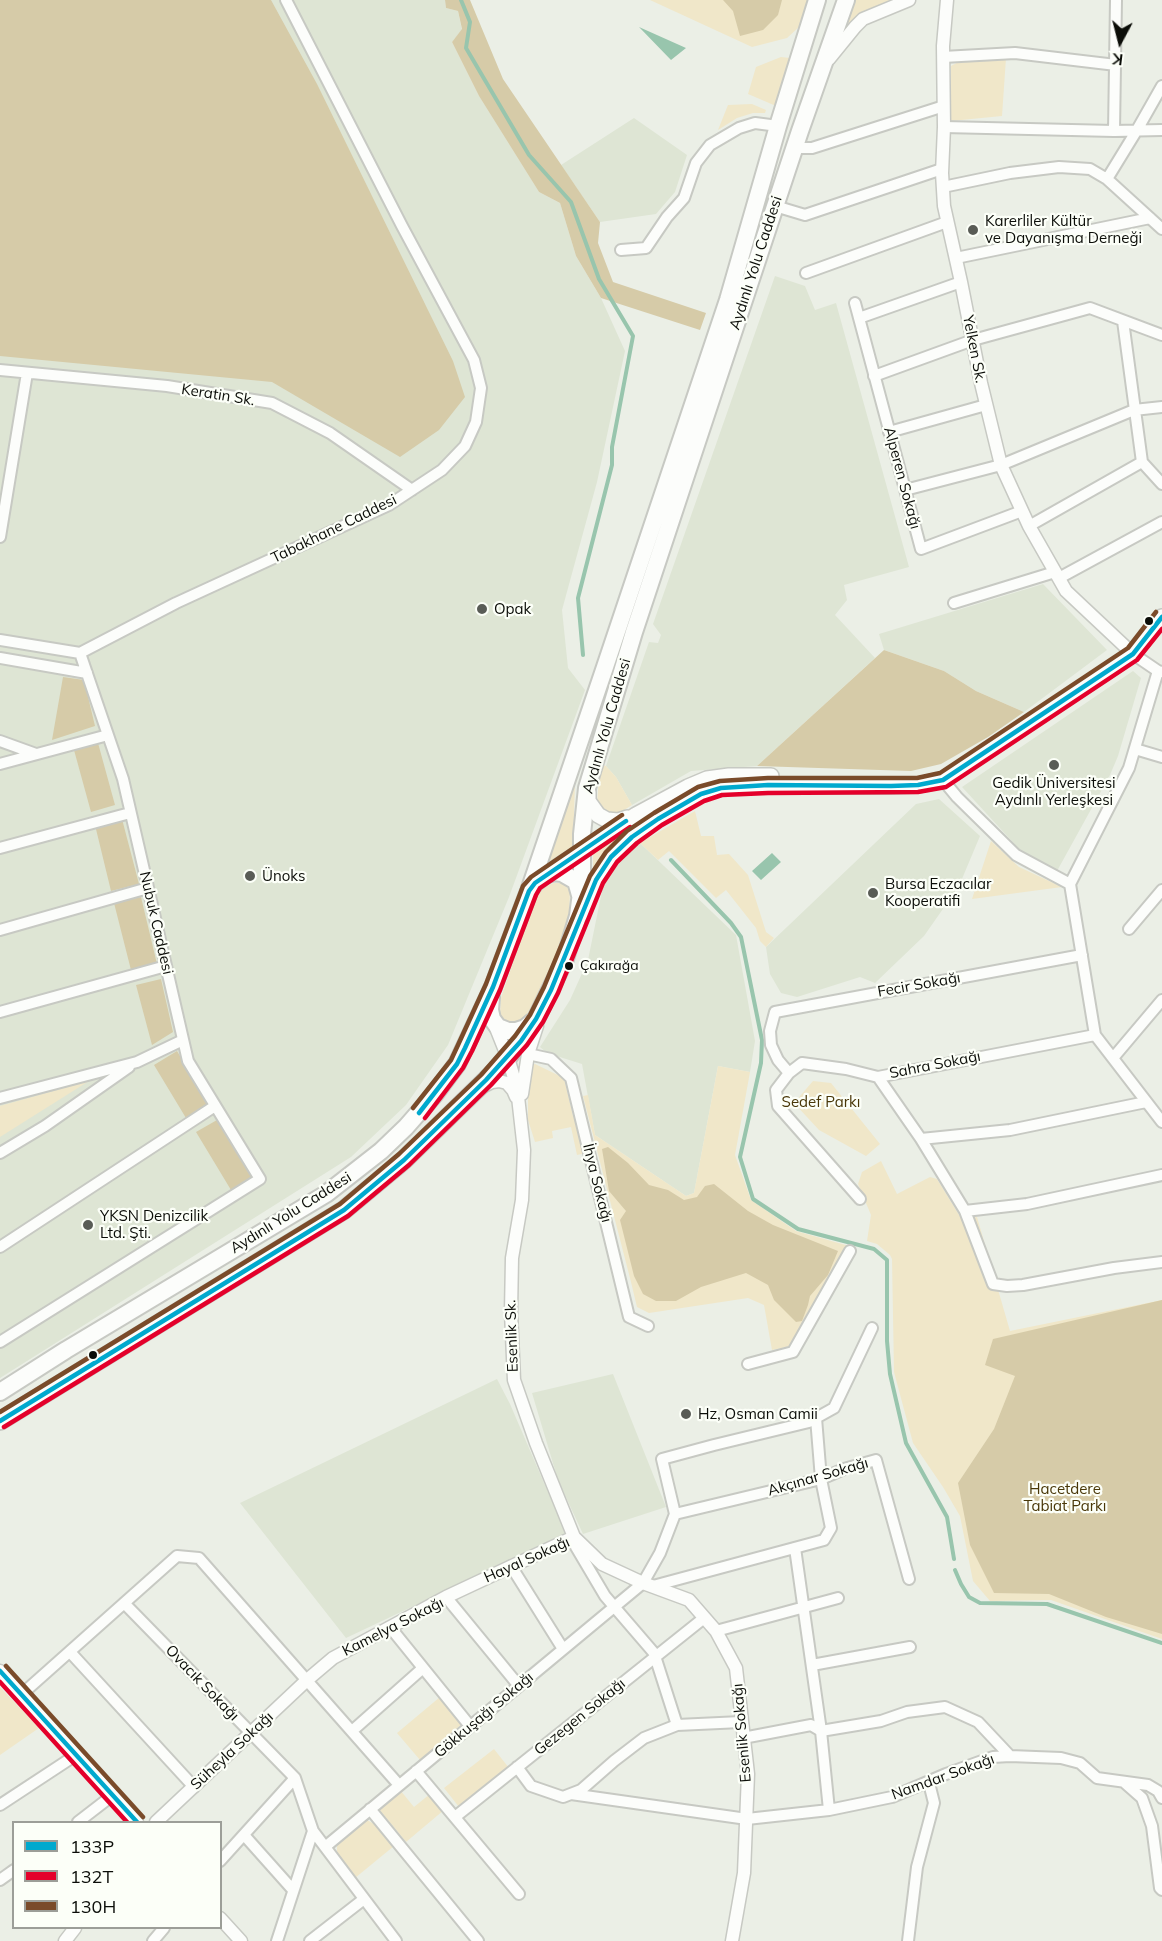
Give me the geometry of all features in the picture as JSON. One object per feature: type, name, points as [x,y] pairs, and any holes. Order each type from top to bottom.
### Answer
[{"type":"main road","name":"Aydınlı Yolu Caddesi","points":[[0,1392],[326,1194],[359,1169],[406,1127],[457,1064],[493,987],[529,891],[728,300],[817,0]]},
{"type":"main road","name":"Aydınlı Yolu Caddesi","points":[[0,1420],[344,1210],[378,1184],[476,1090],[508,1058],[536,1019],[565,959],[581,900],[587,788],[634,632],[775,206],[846,0]]},
{"type":"main road","points":[[565,959],[586,901],[611,857],[632,837],[701,794],[721,788],[768,785],[918,784],[943,780],[1133,654],[1162,617]]},
{"type":"main road","points":[[529,891],[545,875],[636,815],[707,779],[729,776],[771,776],[858,785]]},
{"type":"main road","points":[[587,788],[588,801],[598,815],[607,820],[618,821],[636,815]]},
{"type":"main road","points":[[545,875],[554,872],[569,875],[576,880],[581,900]]},
{"type":"main road","points":[[493,987],[490,1000],[492,1019],[498,1027],[516,1032],[536,1019]]},
{"type":"street","name":"Tabakhane Caddesi","points":[[80,653],[176,603],[389,505],[442,470],[465,446],[476,422],[481,388],[474,360],[286,0]]},
{"type":"street","points":[[823,68],[855,27],[864,20],[909,0]]},
{"type":"street","name":"Yelken Sk.","points":[[947,0],[942,169],[944,207],[1001,465],[1029,526],[1066,591],[1133,654]]},
{"type":"street","points":[[1114,131],[1116,0]]},
{"type":"street","points":[[944,57],[1015,52],[1116,64]]},
{"type":"street","points":[[1107,179],[1162,86]]},
{"type":"street","points":[[795,148],[812,148],[944,106]]},
{"type":"street","points":[[621,250],[646,248],[667,217],[684,198],[696,163],[710,145],[739,128],[755,123],[778,126]]},
{"type":"street","points":[[944,127],[1160,131]]},
{"type":"street","points":[[943,187],[1010,173],[1059,167],[1090,169],[1107,179],[1162,229]]},
{"type":"street","points":[[775,206],[805,215],[942,169]]},
{"type":"street","points":[[956,258],[1150,218]]},
{"type":"street","points":[[806,273],[948,222]]},
{"type":"street","points":[[859,318],[961,282]]},
{"type":"street","name":"Alperen Sokağı","points":[[855,303],[921,549],[1022,511]]},
{"type":"street","points":[[874,376],[973,340],[1090,308],[1162,335]]},
{"type":"street","points":[[1124,321],[1142,462],[1162,484]]},
{"type":"street","name":"Keratin Sk.","points":[[0,370],[166,386],[272,403],[330,433],[412,490]]},
{"type":"street","points":[[0,537],[27,373]]},
{"type":"street","points":[[890,432],[986,405]]},
{"type":"street","points":[[905,490],[1001,465],[1134,410],[1162,407]]},
{"type":"street","points":[[1029,526],[1142,462]]},
{"type":"street","points":[[954,603],[1057,575],[1162,522]]},
{"type":"street","points":[[0,640],[80,653]]},
{"type":"street","name":"Nubuk Caddesi","points":[[0,1342],[260,1179],[188,1061],[123,779],[80,653]]},
{"type":"street","points":[[1133,654],[1160,672],[1129,768],[1070,884],[1095,1035],[1162,1122]]},
{"type":"street","points":[[0,658],[87,673]]},
{"type":"street","points":[[0,764],[108,735]]},
{"type":"street","points":[[0,741],[36,754]]},
{"type":"street","points":[[1136,749],[1162,757]]},
{"type":"street","points":[[943,780],[957,797],[1016,855],[1070,884]]},
{"type":"street","points":[[0,848],[130,813]]},
{"type":"street","points":[[0,930],[148,888]]},
{"type":"street","points":[[1129,929],[1162,890]]},
{"type":"street","name":"Fecir Sokağı","points":[[789,1073],[778,1060],[771,1045],[770,1031],[775,1012],[1082,955]]},
{"type":"street","points":[[0,1012],[166,966]]},
{"type":"street","name":"Esenlik Sk.","points":[[521,1125],[523,1081],[531,1040],[551,990]]},
{"type":"street","points":[[1113,1058],[1162,1000]]},
{"type":"street","name":"Esenlik Sk.","points":[[492,1019],[517,1088],[524,1165],[522,1200],[514,1235],[510,1275],[514,1380],[536,1443],[574,1537]]},
{"type":"street","name":"Sahra Sokağı","points":[[789,1073],[802,1063],[846,1069],[878,1077],[1095,1035]]},
{"type":"street","points":[[0,1153],[45,1126],[137,1062],[183,1040]]},
{"type":"street","name":"İhya Sokağı","points":[[528,1054],[551,1059],[571,1078],[629,1317],[648,1326]]},
{"type":"street","points":[[0,1098],[137,1062]]},
{"type":"street","points":[[789,1073],[776,1090],[778,1106],[860,1198]]},
{"type":"street","points":[[878,1077],[921,1139],[965,1211],[993,1284],[1023,1285],[1114,1268],[1162,1262]]},
{"type":"street","points":[[476,1090],[492,1082],[507,1083],[519,1103]]},
{"type":"street","points":[[921,1139],[1010,1130],[1146,1102]]},
{"type":"street","points":[[0,1247],[215,1106]]},
{"type":"street","points":[[965,1211],[1028,1204],[1162,1175]]},
{"type":"street","points":[[748,1364],[793,1352],[850,1251]]},
{"type":"street","points":[[648,1585],[675,1514],[662,1459],[714,1444],[809,1422],[834,1408],[872,1328]]},
{"type":"street","points":[[648,1585],[824,1540],[831,1528],[821,1479],[816,1418]]},
{"type":"street","name":"Akçınar Sokağı","points":[[675,1514],[821,1479],[844,1469],[876,1460],[909,1579]]},
{"type":"street","name":"Hayal Sokağı","points":[[446,1597],[574,1537],[576,1547],[605,1596],[656,1656],[677,1725]]},
{"type":"street","name":"Esenlik Sokağı","points":[[574,1537],[602,1564],[648,1585],[689,1600],[716,1631],[736,1668],[748,1774],[744,1873],[732,1941]]},
{"type":"street","points":[[795,1548],[821,1731],[829,1810]]},
{"type":"street","points":[[22,1695],[177,1556],[199,1558],[399,1785]]},
{"type":"street","points":[[511,1566],[563,1649]]},
{"type":"street","name":"Gökkuşağı Sokağı","points":[[325,1847],[614,1607],[648,1585]]},
{"type":"street","name":"Kamelya Sokağı","points":[[308,1680],[333,1658],[446,1597],[519,1686]]},
{"type":"street","points":[[716,1631],[838,1598]]},
{"type":"street","name":"Ovacık Sokağı","points":[[124,1603],[295,1778],[313,1831],[396,1941]]},
{"type":"street","name":"Gezegen Sokağı","points":[[455,1817],[704,1618]]},
{"type":"street","points":[[390,1627],[470,1726]]},
{"type":"street","points":[[812,1665],[910,1647]]},
{"type":"street","points":[[70,1652],[194,1787]]},
{"type":"street","points":[[352,1731],[423,1668]]},
{"type":"street","points":[[0,1671],[136,1821]]},
{"type":"street","name":"Süheyla Sokağı","points":[[157,1821],[308,1680]]},
{"type":"street","points":[[743,1738],[811,1725],[821,1731],[882,1721],[907,1712],[945,1707],[978,1722],[1010,1756]]},
{"type":"street","points":[[571,1794],[581,1790],[644,1738],[677,1725],[741,1722]]},
{"type":"street","points":[[0,1805],[76,1755]]},
{"type":"street","name":"Namdar Sokağı","points":[[517,1767],[531,1785],[563,1797],[571,1794],[747,1819],[829,1810],[892,1797],[993,1757],[1010,1756],[1061,1758],[1080,1763],[1097,1778],[1148,1785],[1158,1791],[1162,1798]]},
{"type":"street","points":[[416,1771],[519,1894]]},
{"type":"street","points":[[222,1859],[295,1778]]},
{"type":"street","points":[[908,1941],[917,1867],[934,1803],[929,1783]]},
{"type":"street","points":[[1125,1783],[1142,1798],[1152,1826],[1162,1890]]},
{"type":"street","points":[[79,1821],[113,1795]]},
{"type":"street","points":[[370,1809],[478,1941]]},
{"type":"street","points":[[277,1941],[313,1831]]},
{"type":"street","points":[[244,1835],[292,1890]]},
{"type":"street","points":[[313,1940],[364,1899]]},
{"type":"street","points":[[222,1920],[241,1941]]},
{"type":"street","points":[[65,1941],[74,1929]]},
{"type":"street","points":[[153,1941],[163,1929]]},
{"type":"shaded area","points":[[0,0],[445,0],[446,8],[458,11],[462,30],[452,42],[479,96],[539,192],[560,203],[576,256],[601,298],[625,351],[597,482],[562,610],[568,668],[585,690],[509,897],[448,1045],[406,1105],[351,1157],[0,1378]]},
{"type":"shaded area","points":[[639,27],[686,48],[671,60]]},
{"type":"shaded area","points":[[634,118],[687,155],[675,192],[656,214],[600,222],[561,165]]},
{"type":"shaded area","points":[[775,276],[805,286],[815,310],[836,303],[909,567],[844,585],[847,600],[835,615],[875,658],[757,766],[691,771],[632,805],[616,777],[606,766],[649,642],[658,643],[661,635],[653,624]]},
{"type":"shaded area","points":[[1043,584],[1107,650],[1024,712],[976,691],[944,671],[884,650],[879,634]]},
{"type":"shaded area","name":"Gedik Üniversitesi Aydınlı Yerleşkesi","points":[[1133,671],[1141,678],[1118,756],[1110,775],[1057,871],[1021,851],[962,787]]},
{"type":"shaded area","points":[[939,799],[980,836],[959,886],[924,936],[875,983],[860,977],[797,997],[781,993],[770,974],[766,947],[916,804]]},
{"type":"shaded area","points":[[640,843],[736,935],[755,1041],[750,1072],[718,1066],[694,1193],[686,1196],[595,1135],[582,1064],[547,1053],[540,1047],[570,1000],[588,960],[602,891],[608,874]]},
{"type":"shaded area","points":[[772,853],[781,862],[761,880],[752,871]]},
{"type":"shaded area","points":[[613,1374],[666,1507],[583,1534],[558,1480],[532,1393]]},
{"type":"shaded area","points":[[497,1379],[566,1534],[346,1638],[240,1503]]},
{"type":"green space","points":[[0,0],[271,0],[317,84],[453,361],[465,397],[439,430],[400,457],[272,382],[0,356]]},
{"type":"green space","points":[[445,0],[470,0],[503,79],[600,222],[598,243],[613,282],[706,313],[700,330],[601,298],[576,256],[560,203],[539,192],[479,96],[452,42],[462,29],[458,11],[446,8]]},
{"type":"green space","points":[[650,0],[808,0],[799,27],[787,38],[752,47]]},
{"type":"green space","points":[[723,0],[782,0],[778,15],[763,30],[740,36],[733,11]]},
{"type":"green space","points":[[854,0],[901,0],[843,34]]},
{"type":"green space","points":[[781,57],[790,58],[776,106],[748,94],[756,67]]},
{"type":"green space","points":[[1006,58],[1002,116],[951,121],[951,66],[964,59]]},
{"type":"green space","points":[[752,104],[766,110],[765,113],[753,113],[737,118],[718,130],[728,105]]},
{"type":"green space","points":[[884,650],[944,671],[976,691],[1024,712],[988,737],[941,764],[911,771],[757,766]]},
{"type":"green space","points":[[63,677],[84,680],[95,726],[52,740]]},
{"type":"green space","points":[[98,743],[115,805],[91,812],[74,750]]},
{"type":"green space","points":[[600,764],[606,766],[616,777],[632,805],[613,817],[597,804]]},
{"type":"green space","points":[[573,782],[575,782],[573,847],[548,864],[545,863]]},
{"type":"green space","points":[[695,811],[701,836],[714,836],[717,855],[729,854],[748,875],[766,932],[774,938],[766,947],[760,941],[756,928],[726,890],[716,898],[669,851],[658,860],[640,843]]},
{"type":"green space","points":[[122,819],[139,884],[111,891],[95,825]]},
{"type":"green space","points":[[619,834],[620,839],[605,851],[593,869],[593,852]]},
{"type":"green space","points":[[991,841],[1019,867],[1062,887],[972,899]]},
{"type":"green space","points":[[554,883],[563,883],[570,891],[569,916],[563,937],[537,1000],[518,1023],[507,1023],[500,1015],[501,998],[537,892]]},
{"type":"green space","points":[[141,897],[157,964],[131,970],[114,903]]},
{"type":"green space","points":[[161,979],[173,1032],[152,1045],[136,985]]},
{"type":"green space","points":[[177,1051],[209,1104],[186,1118],[154,1065]]},
{"type":"green space","points":[[535,1064],[564,1078],[573,1116],[578,1118],[586,1153],[577,1155],[571,1127],[552,1131],[553,1138],[535,1142],[528,1120],[528,1065]]},
{"type":"green space","points":[[718,1066],[750,1072],[735,1155],[751,1200],[796,1231],[849,1246],[792,1346],[772,1350],[764,1305],[748,1298],[649,1313],[637,1307],[583,1096],[588,1095],[595,1135],[686,1196],[694,1193]]},
{"type":"green space","points":[[89,1081],[0,1137],[0,1106]]},
{"type":"green space","name":"Sedef Parkı","points":[[813,1081],[831,1083],[880,1144],[866,1156],[819,1130],[794,1103]]},
{"type":"green space","points":[[217,1120],[252,1177],[231,1190],[196,1132]]},
{"type":"green space","points":[[608,1147],[628,1163],[649,1185],[668,1190],[684,1200],[697,1197],[705,1186],[714,1184],[748,1211],[773,1225],[838,1251],[828,1275],[810,1296],[802,1321],[796,1322],[774,1300],[768,1285],[746,1273],[701,1287],[676,1301],[656,1301],[643,1294],[634,1276],[620,1220],[626,1211],[609,1191],[602,1149]]},
{"type":"green space","name":"Hacetdere Tabiat Parkı","points":[[881,1161],[897,1194],[930,1177],[937,1179],[961,1218],[977,1217],[1010,1331],[1162,1300],[1162,1639],[1051,1600],[990,1601],[973,1581],[960,1516],[913,1443],[894,1372],[892,1259],[877,1244],[867,1241],[871,1215],[858,1184],[862,1172]]},
{"type":"green space","name":"Hacetdere Tabiat Parkı","points":[[1162,1300],[1162,1634],[1106,1617],[1049,1594],[994,1593],[970,1545],[958,1483],[994,1429],[1015,1376],[985,1365],[993,1339]]},
{"type":"green space","points":[[0,1687],[39,1728],[0,1755]]},
{"type":"green space","points":[[440,1697],[462,1724],[420,1760],[397,1733]]},
{"type":"green space","points":[[494,1749],[509,1768],[459,1807],[444,1788]]},
{"type":"green space","points":[[400,1790],[414,1807],[430,1794],[444,1810],[406,1842],[378,1808]]},
{"type":"green space","points":[[367,1820],[376,1825],[394,1846],[355,1878],[337,1853],[337,1845]]},
{"type":"waterway","points":[[461,0],[470,22],[466,48],[529,155],[571,202],[599,279],[633,336],[612,447],[612,465],[578,598],[583,655]]},
{"type":"waterway","points":[[671,860],[731,923],[741,937],[762,1040],[761,1063],[740,1157],[753,1199],[798,1229],[874,1249],[887,1260],[887,1341],[890,1374],[906,1443],[947,1517],[954,1559]]},
{"type":"waterway","points":[[955,1570],[969,1597],[980,1603],[1047,1604],[1162,1643]]},
{"type":"transit line","name":"130H","points":[[0,1412],[340,1204],[399,1154],[481,1075],[530,1015],[590,876],[606,852],[627,831],[698,787],[720,781],[768,778],[917,778],[940,773],[1128,648],[1156,612]]},
{"type":"transit line","name":"133P","points":[[0,1421],[344,1210],[404,1160],[486,1080],[521,1041],[551,990],[596,880],[611,857],[632,837],[658,819],[701,794],[721,788],[768,785],[891,786],[918,785],[943,780],[1133,654],[1162,617]]},
{"type":"transit line","name":"132T","points":[[4,1427],[348,1216],[409,1165],[491,1085],[527,1045],[543,1022],[558,993],[603,883],[617,862],[637,843],[662,825],[704,801],[722,795],[918,792],[946,787],[1137,660],[1162,629]]},
{"type":"transit line","name":"130H","points":[[413,1108],[451,1060],[486,984],[523,886],[531,877],[622,815]]},
{"type":"transit line","name":"133P","points":[[419,1113],[457,1064],[465,1048],[493,987],[529,891],[535,883],[626,821]]},
{"type":"transit line","name":"132T","points":[[425,1118],[463,1068],[472,1051],[500,990],[540,888],[630,827]]},
{"type":"transit line","name":"130H","points":[[6,1666],[143,1817]]},
{"type":"transit line","name":"133P","points":[[0,1671],[136,1821]]},
{"type":"transit line","name":"132T","points":[[0,1682],[126,1821]]},
{"type":"place","name":"Karerliler Kültür ve Dayanışma Derneği","points":[[973,230]]},
{"type":"place","name":"Opak","points":[[482,609]]},
{"type":"place","name":"Gedik Üniversitesi Aydınlı Yerleşkesi","points":[[1054,765]]},
{"type":"place","name":"Ünoks","points":[[250,876]]},
{"type":"place","name":"Bursa Eczacılar Kooperatifi","points":[[873,893]]},
{"type":"place","name":"Çakırağa","points":[[569,966]]},
{"type":"place","name":"YKSN Denizcilik Ltd. Şti.","points":[[88,1225]]},
{"type":"place","name":"Hz, Osman Camii","points":[[686,1414]]}]
